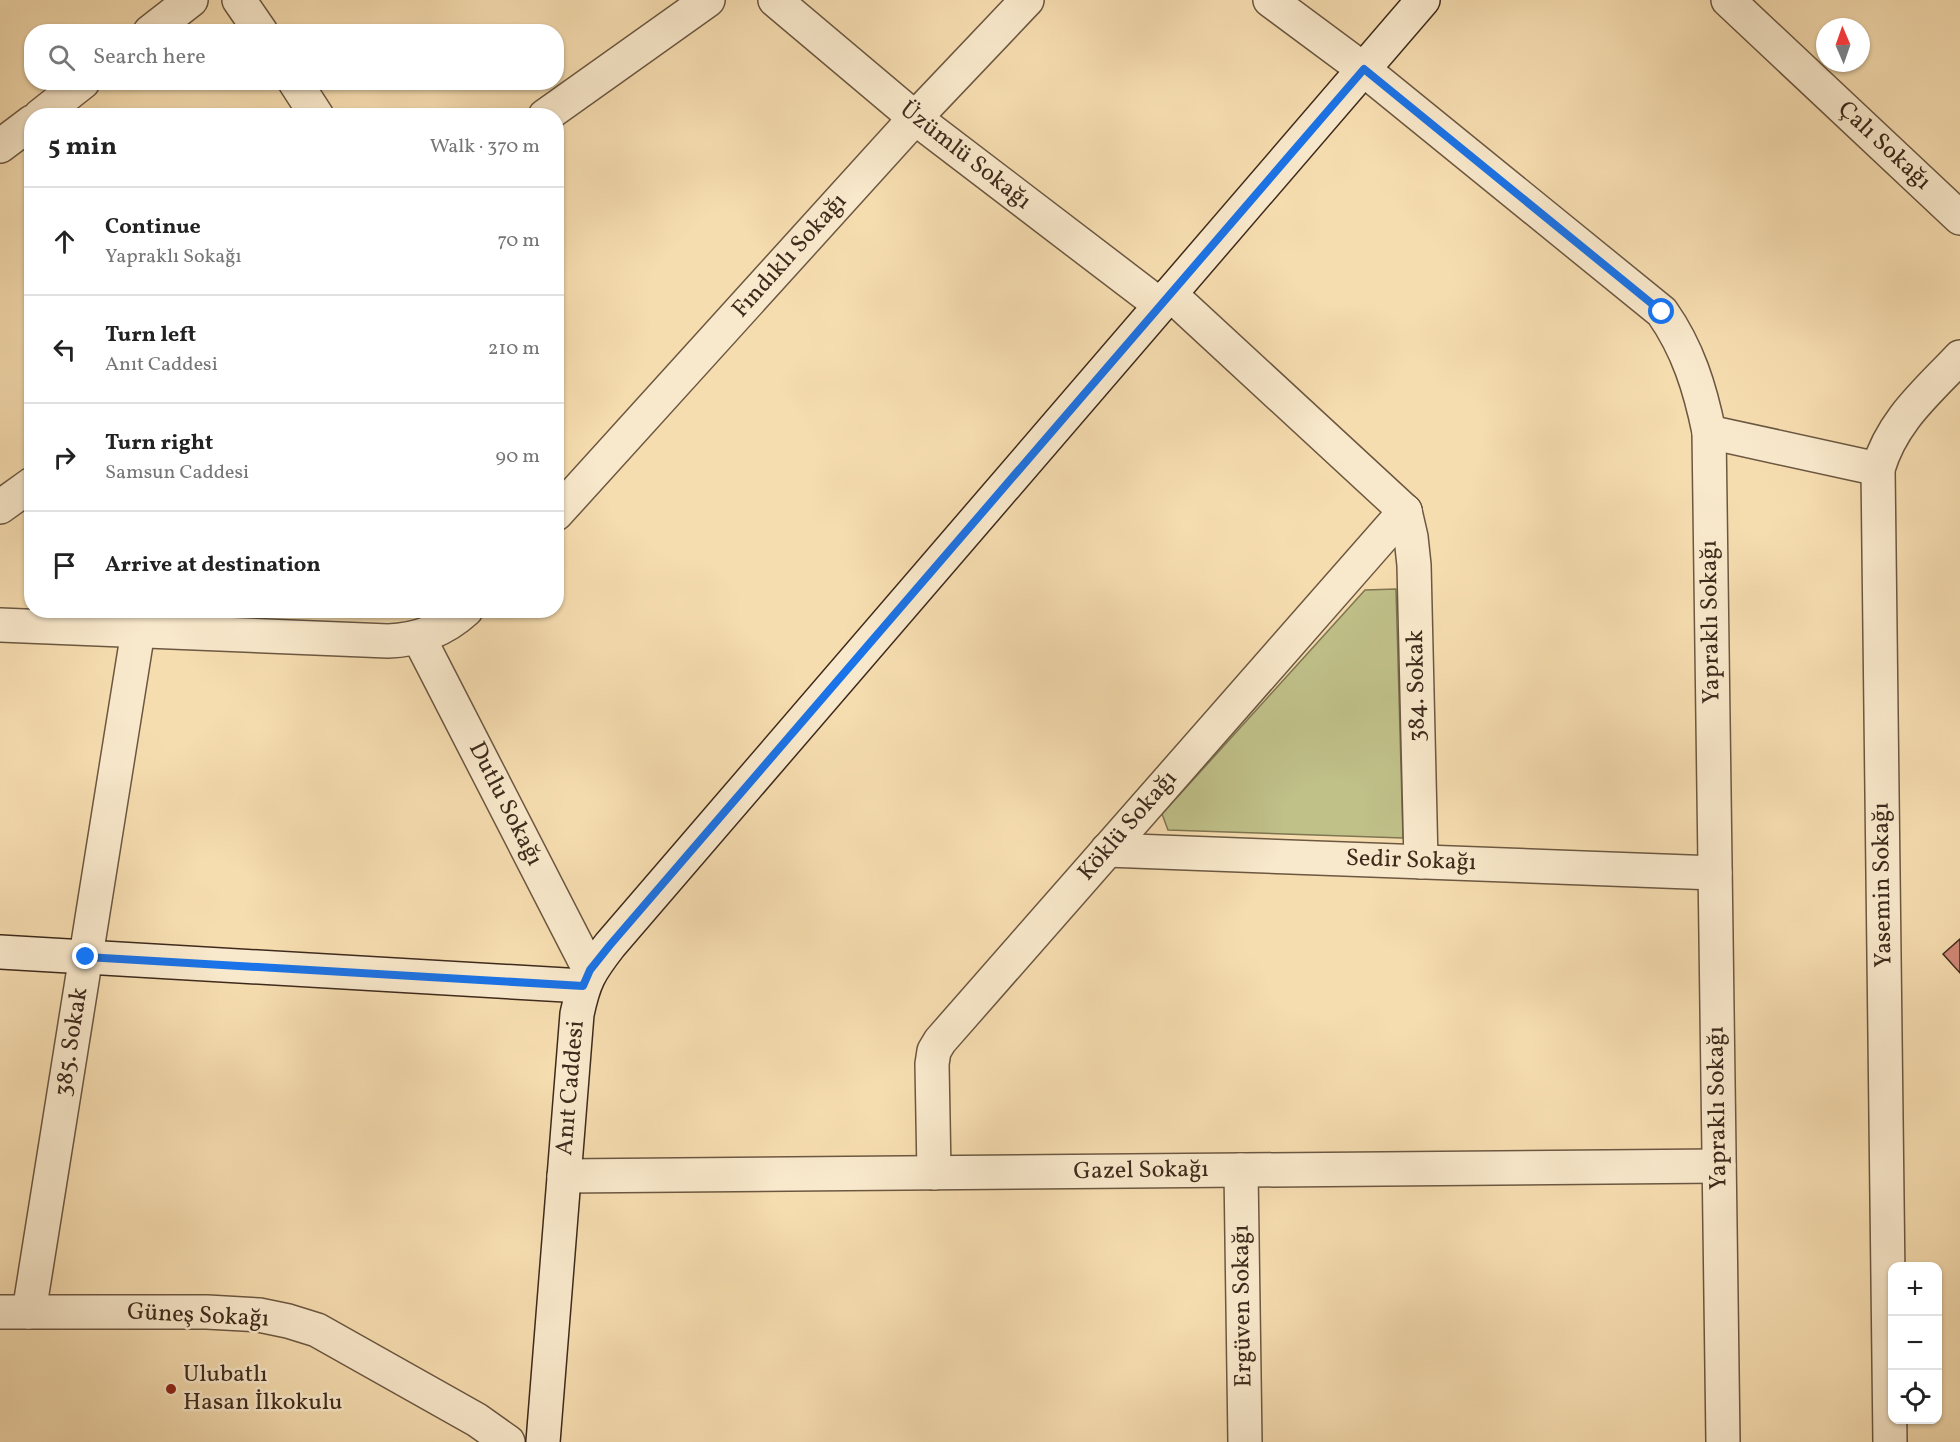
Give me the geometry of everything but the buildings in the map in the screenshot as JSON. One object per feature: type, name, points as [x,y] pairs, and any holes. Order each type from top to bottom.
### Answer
[{"type":"street","points":[[160,24],[191,0]]},
{"type":"street","points":[[239,0],[256,24]]},
{"type":"street","points":[[556,108],[708,0]]},
{"type":"street","name":"Üzümlü Sokağı","points":[[775,0],[915,118],[1165,299],[1405,511]]},
{"type":"street","name":"Fındıklı Sokağı","points":[[564,505],[915,118],[1027,0]]},
{"type":"street","name":"Yapraklı Sokağı","points":[[1270,0],[1364,69],[1662,312],[1688,355],[1709,432],[1723,1442]]},
{"type":"street","name":"Anıt Caddesi","points":[[543,1442],[577,1014],[586,978],[610,945],[1423,0]]},
{"type":"street","name":"Çalı Sokağı","points":[[1728,0],[1960,218]]},
{"type":"street","points":[[50,108],[73,90]]},
{"type":"street","points":[[300,90],[312,108]]},
{"type":"street","points":[[0,146],[24,128]]},
{"type":"street","name":"Yasemin Sokağı","points":[[1890,1442],[1878,469],[1885,447],[1898,424],[1960,357]]},
{"type":"street","points":[[1709,432],[1878,469]]},
{"type":"street","points":[[0,507],[24,490]]},
{"type":"street","name":"Köklü Sokağı","points":[[934,1173],[932,1064],[934,1051],[940,1041],[1405,511]]},
{"type":"street","name":"384. Sokak","points":[[1405,511],[1414,565],[1420,862]]},
{"type":"street","points":[[0,625],[388,641],[419,638],[457,618]]},
{"type":"street","name":"385. Sokak","points":[[15,1312],[86,957],[138,631]]},
{"type":"street","name":"Dutlu Sokağı","points":[[419,638],[586,978]]},
{"type":"street","name":"Sedir Sokağı","points":[[1107,850],[1714,873]]},
{"type":"street","points":[[0,952],[586,978]]},
{"type":"street","name":"Gazel Sokağı","points":[[564,1176],[1719,1166]]},
{"type":"street","name":"Ergüven Sokağı","points":[[1241,1170],[1245,1442]]},
{"type":"street","name":"Güneş Sokağı","points":[[15,1312],[207,1312],[259,1315],[288,1321],[317,1330],[477,1420],[508,1442]]},
{"type":"green space","points":[[1396,589],[1403,838],[1168,830],[1162,814],[1365,590]]},
{"type":"place","name":"Ulubatlı Hasan İlkokulu","points":[[171,1389]]},
{"type":"route","points":[[86,957],[583,986],[590,970],[610,945],[1364,69],[1662,312]]}]
